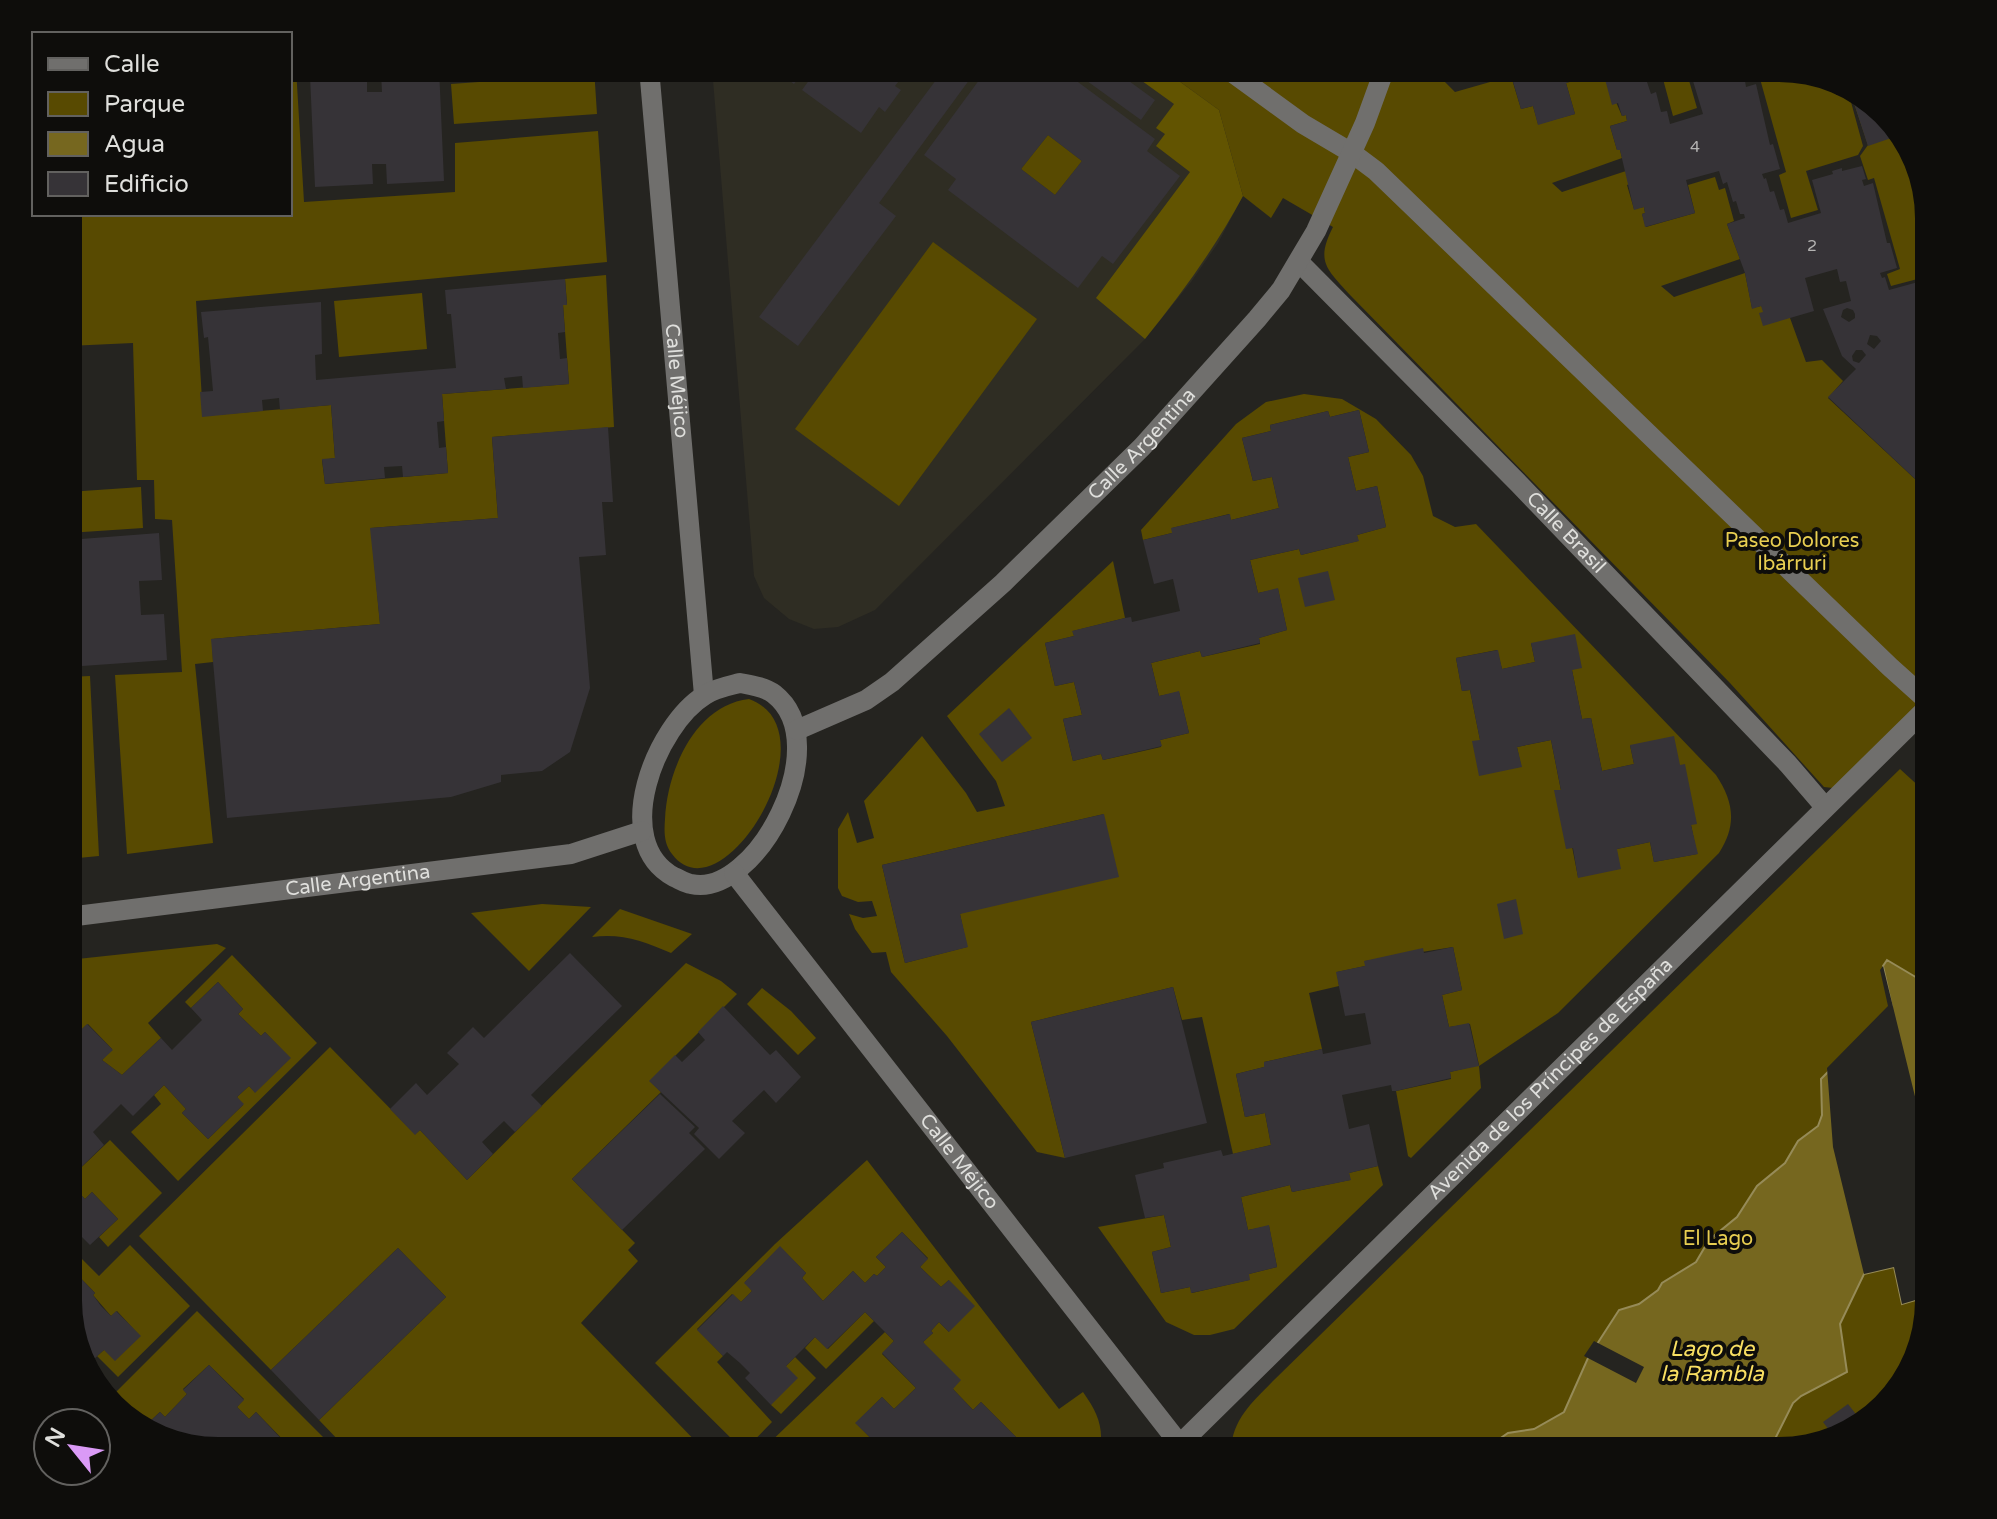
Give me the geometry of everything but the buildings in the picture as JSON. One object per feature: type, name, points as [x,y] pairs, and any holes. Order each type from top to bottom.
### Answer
[{"type":"street","name":"Calle Méjico","points":[[650,82],[704,695]]},
{"type":"street","points":[[1245,82],[1303,124],[1352,153],[1397,191],[1915,691]]},
{"type":"street","name":"Calle Argentina","points":[[797,730],[866,700],[892,682],[1003,583],[1142,447],[1257,319],[1299,262],[1352,153],[1380,82]]},
{"type":"street","name":"Calle Brasil","points":[[1299,262],[1519,484],[1788,764],[1825,807]]},
{"type":"street","points":[[740,683],[757,686],[775,694],[797,730],[799,745],[794,778],[781,814],[755,851],[734,873],[692,885],[661,870],[649,853],[642,831],[644,792],[655,760],[673,728],[704,695],[740,683]]},
{"type":"street","name":"Avenida de los Príncipes de España","points":[[1191,1437],[1915,718]]},
{"type":"street","name":"Calle Argentina","points":[[82,915],[571,854],[642,831]]},
{"type":"street","name":"Calle Méjico","points":[[734,873],[1170,1437]]},
{"type":"shaded area","points":[[713,82],[1170,82],[1243,196],[1218,243],[1145,339],[875,610],[838,627],[814,629],[789,619],[764,598],[754,576]]},
{"type":"shaded area","points":[[1143,82],[1180,82],[1219,110],[1243,196],[1197,270],[1145,339],[1096,298],[1190,172],[1156,146],[1165,134],[1156,128],[1174,104]]},
{"type":"green space","points":[[292,82],[297,82],[304,202],[455,192],[455,143],[598,131],[607,262],[196,301],[203,416],[331,405],[335,458],[322,460],[325,484],[448,473],[442,394],[569,384],[563,305],[567,304],[565,279],[606,275],[614,427],[492,437],[498,518],[371,528],[380,624],[212,639],[213,662],[195,664],[213,843],[127,854],[115,675],[182,672],[172,520],[155,519],[154,480],[137,480],[133,343],[82,345],[82,216],[292,216]]},
{"type":"green space","points":[[595,82],[597,114],[454,124],[451,84]]},
{"type":"green space","name":"Paseo Dolores Ibárruri","points":[[1180,82],[1445,82],[1455,92],[1490,82],[1513,82],[1521,109],[1533,106],[1538,124],[1575,114],[1566,83],[1607,82],[1622,116],[1626,115],[1627,121],[1610,126],[1622,158],[1552,183],[1562,192],[1626,171],[1634,209],[1644,207],[1645,213],[1642,214],[1646,227],[1695,213],[1688,185],[1715,177],[1719,190],[1725,188],[1734,221],[1727,224],[1740,259],[1661,286],[1674,297],[1745,273],[1752,308],[1761,306],[1790,318],[1806,362],[1822,360],[1843,381],[1828,398],[1915,479],[1915,709],[1833,788],[1824,787],[1730,683],[1336,279],[1324,257],[1333,227],[1283,198],[1271,218],[1243,196],[1219,110]]},
{"type":"green space","points":[[1664,82],[1689,82],[1697,108],[1673,116]]},
{"type":"green space","points":[[1761,82],[1806,85],[1823,89],[1851,103],[1863,146],[1858,155],[1806,171],[1818,210],[1791,218],[1779,175],[1786,172]]},
{"type":"green space","points":[[1855,105],[1887,135],[1901,158],[1912,191],[1915,280],[1891,286],[1887,274],[1900,269],[1874,178],[1868,180],[1860,156],[1868,145]]},
{"type":"green space","points":[[1048,135],[1082,161],[1055,195],[1021,169]]},
{"type":"green space","points":[[933,242],[1037,319],[899,506],[795,429]]},
{"type":"green space","points":[[422,293],[427,349],[339,357],[334,301]]},
{"type":"green space","points":[[1304,394],[1342,399],[1376,419],[1411,455],[1423,476],[1433,516],[1455,527],[1476,524],[1716,775],[1730,804],[1729,833],[1719,853],[1558,1013],[1479,1066],[1481,1088],[1411,1158],[1408,1156],[1396,1091],[1451,1079],[1450,1072],[1479,1065],[1470,1024],[1449,1027],[1442,995],[1462,990],[1453,947],[1365,961],[1365,966],[1337,972],[1339,986],[1309,993],[1322,1049],[1264,1062],[1264,1067],[1236,1074],[1245,1117],[1265,1113],[1271,1145],[1233,1154],[1202,1017],[1182,1020],[1173,987],[1031,1022],[1065,1158],[1037,1152],[947,1036],[891,972],[886,952],[872,953],[855,929],[849,914],[863,918],[877,916],[872,901],[858,902],[842,896],[838,888],[838,829],[848,812],[857,843],[874,838],[864,801],[922,736],[977,812],[1005,806],[996,781],[947,716],[1113,561],[1125,618],[1073,631],[1074,636],[1045,643],[1055,686],[1074,682],[1082,715],[1063,719],[1073,761],[1101,754],[1103,760],[1161,747],[1160,740],[1189,733],[1179,692],[1159,696],[1151,663],[1200,651],[1202,657],[1260,644],[1259,638],[1287,630],[1278,589],[1258,593],[1250,560],[1299,549],[1301,555],[1358,541],[1357,535],[1386,527],[1377,486],[1356,491],[1348,457],[1369,452],[1359,410],[1330,417],[1328,411],[1270,425],[1271,431],[1242,438],[1253,481],[1272,477],[1279,508],[1231,520],[1229,514],[1172,528],[1172,533],[1143,540],[1141,530],[1236,424],[1266,402]],"holes":[[[1531,643],[1572,670],[1582,719],[1591,718],[1602,771],[1634,764],[1630,745],[1690,820],[1697,854],[1654,862],[1650,842],[1617,849],[1578,877],[1551,740],[1517,747],[1521,766],[1480,740],[1470,690],[1462,691],[1456,658],[1497,650],[1502,669],[1535,662]],[[1104,814],[960,914],[967,947],[905,963],[882,865]]]},
{"type":"green space","points":[[141,487],[143,528],[82,532],[82,491]]},
{"type":"green space","points":[[82,676],[90,676],[99,856],[82,858]]},
{"type":"green space","points":[[749,699],[773,717],[781,746],[776,779],[762,813],[741,843],[717,862],[693,868],[672,854],[666,842],[665,819],[671,781],[678,762],[699,727],[730,704]]},
{"type":"green space","name":"El Lago","points":[[1900,769],[1915,783],[1914,1319],[1901,1361],[1887,1384],[1869,1403],[1823,1430],[1780,1437],[1233,1437],[1251,1404]]},
{"type":"green space","points":[[542,904],[591,907],[529,971],[471,913]]},
{"type":"green space","points":[[620,909],[692,934],[671,953],[632,939],[592,937]]},
{"type":"green space","points":[[217,944],[226,948],[148,1023],[161,1038],[122,1075],[102,1060],[112,1049],[88,1024],[82,1029],[82,958]]},
{"type":"green space","points":[[232,955],[317,1043],[178,1181],[131,1132],[161,1104],[154,1095],[164,1085],[186,1109],[182,1113],[208,1139],[243,1105],[237,1097],[249,1086],[255,1092],[290,1058],[265,1032],[261,1036],[238,1014],[243,1009],[218,982],[191,1008],[185,1002]]},
{"type":"green space","points":[[686,963],[721,981],[737,994],[650,1081],[661,1092],[572,1179],[635,1243],[628,1250],[638,1261],[581,1323],[691,1437],[335,1437],[319,1420],[446,1297],[398,1248],[271,1370],[139,1236],[330,1047],[415,1134],[420,1130],[467,1180]]},
{"type":"green space","points":[[762,988],[791,1011],[816,1038],[798,1055],[747,1004]]},
{"type":"green space","points":[[110,1140],[162,1193],[108,1247],[99,1237],[118,1219],[92,1192],[85,1199],[82,1196],[82,1167]]},
{"type":"green space","points":[[867,1160],[1059,1409],[1083,1392],[1098,1420],[1101,1437],[1016,1437],[981,1402],[973,1410],[953,1389],[923,1342],[939,1322],[949,1332],[949,1280],[941,1287],[920,1267],[928,1258],[902,1232],[876,1257],[886,1267],[877,1276],[874,1274],[865,1283],[853,1271],[823,1301],[802,1278],[806,1273],[780,1247],[745,1282],[752,1291],[741,1302],[732,1294],[697,1329],[723,1356],[717,1362],[772,1422],[758,1437],[730,1437],[655,1363],[775,1244]]},
{"type":"green space","points":[[1378,1166],[1383,1185],[1234,1329],[1210,1335],[1194,1335],[1166,1322],[1098,1227],[1164,1215],[1171,1247],[1152,1252],[1161,1293],[1190,1287],[1192,1293],[1249,1280],[1249,1274],[1277,1267],[1269,1226],[1248,1230],[1241,1197],[1290,1185],[1292,1192],[1350,1180],[1349,1173]]},
{"type":"green space","points":[[130,1245],[190,1306],[118,1377],[97,1356],[104,1350],[140,1336],[117,1311],[111,1316],[93,1295],[95,1293],[82,1279],[82,1259],[99,1276]]},
{"type":"green space","points":[[197,1311],[323,1437],[280,1437],[256,1412],[249,1419],[237,1407],[244,1399],[209,1365],[183,1389],[187,1394],[165,1417],[160,1412],[152,1419],[117,1391]]},
{"type":"green space","points":[[865,1312],[874,1321],[826,1369],[805,1348],[815,1337],[828,1349]]},
{"type":"green space","points":[[885,1332],[894,1341],[882,1354],[916,1388],[894,1409],[882,1397],[856,1423],[869,1437],[776,1437]]},
{"type":"green space","points":[[795,1357],[816,1378],[781,1414],[771,1405],[786,1366]]},
{"type":"water","name":"Lago de la Rambla","points":[[1887,960],[1915,977],[1915,1300],[1902,1304],[1894,1267],[1864,1274],[1840,1324],[1847,1372],[1793,1403],[1776,1437],[1502,1437],[1508,1433],[1534,1429],[1564,1412],[1588,1358],[1619,1310],[1639,1304],[1658,1290],[1662,1283],[1696,1262],[1709,1240],[1737,1217],[1757,1186],[1785,1163],[1798,1141],[1818,1126],[1822,1115],[1821,1079],[1892,1007],[1883,966]]},
{"type":"pier","points":[[1883,966],[1915,1096],[1915,1300],[1902,1304],[1894,1267],[1864,1274],[1833,1147],[1827,1068],[1888,1006],[1880,970]]},
{"type":"pier","points":[[1594,1341],[1644,1367],[1636,1383],[1584,1356]]}]
